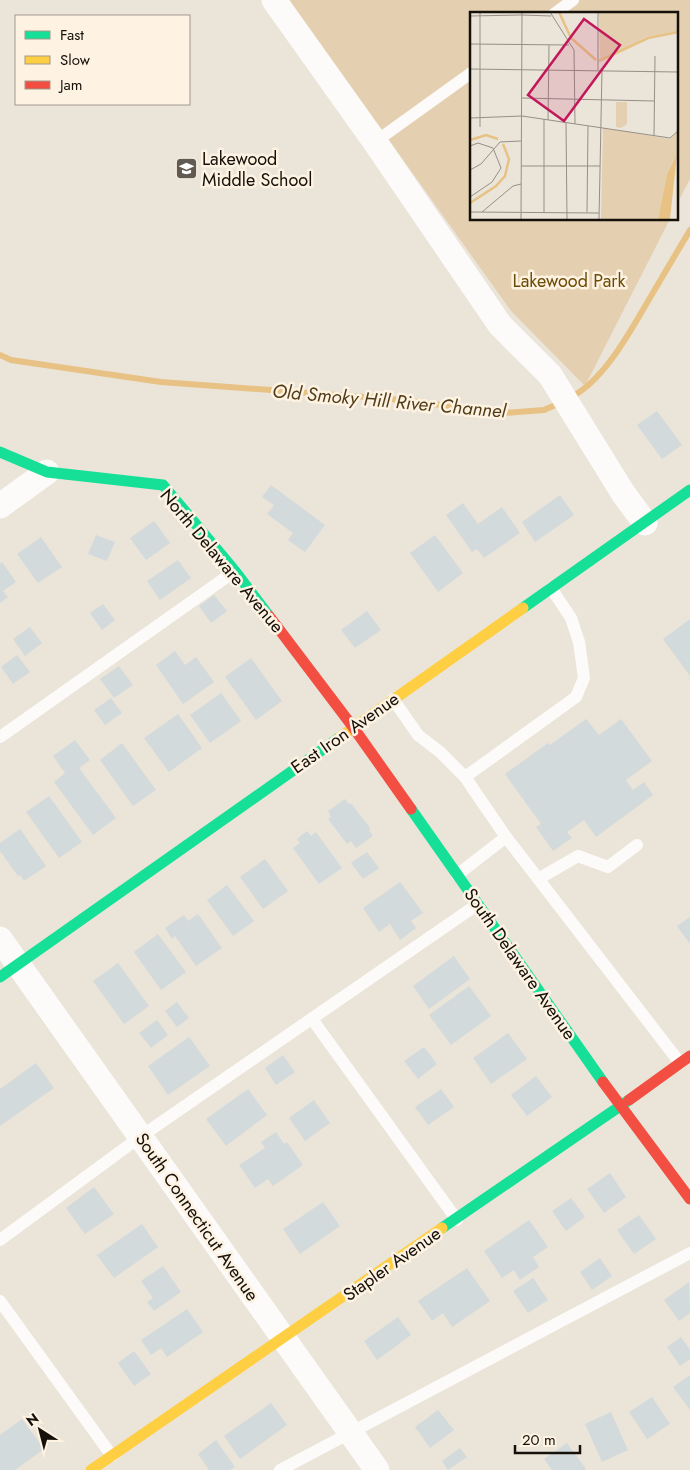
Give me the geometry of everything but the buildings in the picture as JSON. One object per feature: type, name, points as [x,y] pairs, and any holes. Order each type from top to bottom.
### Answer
[{"type":"street","points":[[274,0],[375,142],[500,325],[550,375],[623,493],[645,523]]},
{"type":"street","name":"North Delaware Avenue","points":[[0,452],[47,472],[163,485],[235,571],[352,727]]},
{"type":"street","points":[[0,506],[47,472]]},
{"type":"street","name":"East Iron Avenue","points":[[9,971],[690,490]]},
{"type":"street","name":"South Delaware Avenue","points":[[352,727],[620,1106],[690,1200]]},
{"type":"street","name":"South Connecticut Avenue","points":[[0,939],[9,971],[140,1138],[377,1470]]},
{"type":"street","name":"Stapler Avenue","points":[[91,1470],[457,1220],[685,1059]]},
{"type":"lane","points":[[557,12],[573,0]]},
{"type":"lane","points":[[375,142],[470,74]]},
{"type":"lane","points":[[0,737],[235,571]]},
{"type":"lane","points":[[465,777],[576,697],[584,678],[579,642],[571,618],[551,588]]},
{"type":"lane","points":[[393,699],[418,735],[440,752],[465,777],[506,837],[538,879],[685,1059]]},
{"type":"lane","points":[[457,875],[506,837]]},
{"type":"lane","points":[[538,879],[578,856],[608,867],[636,845]]},
{"type":"lane","points":[[0,1240],[140,1138],[478,904]]},
{"type":"lane","points":[[312,1019],[457,1220]]},
{"type":"lane","points":[[280,1470],[690,1253]]},
{"type":"lane","points":[[0,1300],[112,1456]]},
{"type":"green space","name":"Lakewood Park","points":[[289,0],[690,0],[690,179],[678,202],[678,12],[470,12],[470,220],[669,220],[585,386],[511,311]]},
{"type":"waterway","name":"Old Smoky Hill River Channel","points":[[571,397],[595,379],[617,352],[690,230]]},
{"type":"waterway","name":"Old Smoky Hill River Channel","points":[[0,355],[11,360],[161,382],[392,399],[491,414],[544,410],[560,403]]},
{"type":"traffic: fast","points":[[0,452],[47,472],[163,485],[235,571],[269,616]]},
{"type":"traffic: fast","points":[[523,608],[690,490]]},
{"type":"traffic: fast","points":[[0,977],[339,738]]},
{"type":"traffic: fast","points":[[411,809],[603,1082]]},
{"type":"traffic: fast","points":[[442,1228],[629,1100]]},
{"type":"traffic: slow","points":[[339,738],[523,608]]},
{"type":"traffic: slow","points":[[91,1470],[442,1228]]},
{"type":"traffic: jam","points":[[269,616],[353,727],[411,809]]},
{"type":"traffic: jam","points":[[629,1100],[690,1056]]},
{"type":"traffic: jam","points":[[603,1082],[690,1199]]},
{"type":"place","name":"Lakewood Middle School","points":[[186,169]]}]
